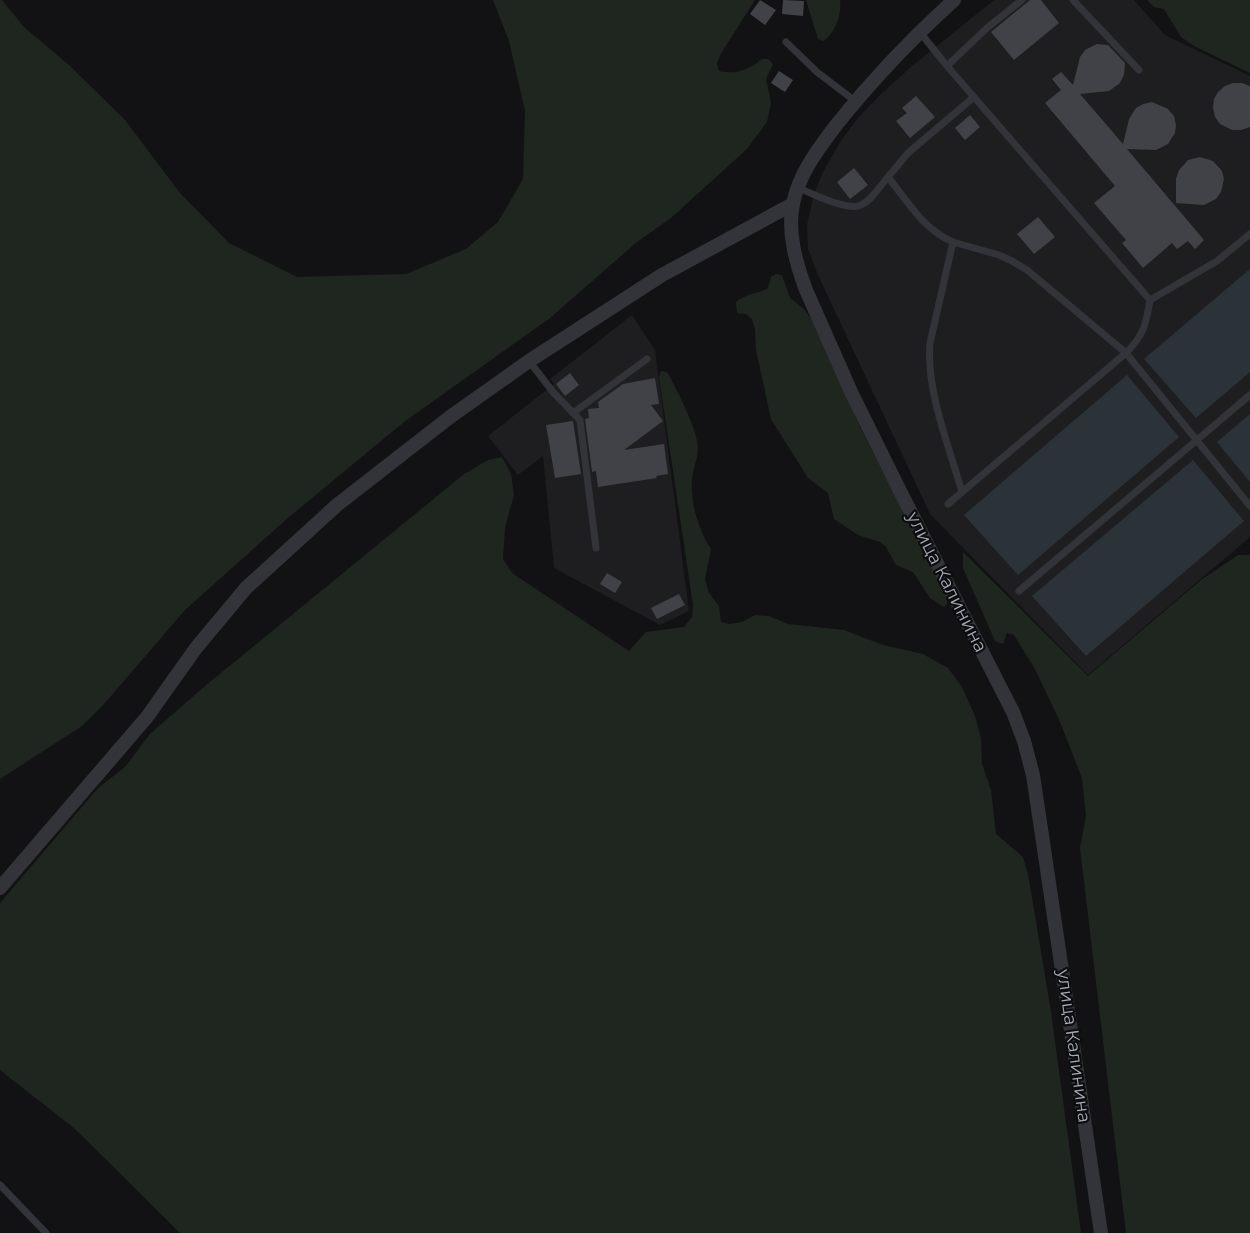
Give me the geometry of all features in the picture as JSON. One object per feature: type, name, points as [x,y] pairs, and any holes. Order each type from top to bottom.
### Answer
[{"type":"street","name":"улица Калинина","points":[[954,0],[887,64],[855,101],[812,160],[793,204],[791,221],[794,252],[806,290],[857,404],[1013,712],[1024,741],[1035,786],[1101,1233]]},
{"type":"street","points":[[0,888],[140,726],[196,648],[246,588],[337,505],[450,417],[529,361],[662,275],[793,204]]},
{"type":"lane","points":[[947,66],[988,27],[1022,0]]},
{"type":"lane","points":[[1073,0],[1139,70]]},
{"type":"lane","points":[[919,31],[1150,300],[1146,327],[1126,353],[948,504]]},
{"type":"lane","points":[[786,42],[818,72],[855,101]]},
{"type":"lane","points":[[798,188],[855,208],[868,201],[908,153],[974,97]]},
{"type":"lane","points":[[888,177],[922,221],[941,237],[1012,261],[1027,270],[1126,353],[1250,506]]},
{"type":"lane","points":[[1150,300],[1217,261],[1250,234]]},
{"type":"lane","points":[[953,242],[928,360],[940,418],[962,492]]},
{"type":"lane","points":[[573,413],[647,359]]},
{"type":"lane","points":[[529,361],[553,392],[580,420],[596,548]]},
{"type":"lane","points":[[1018,591],[1250,395]]},
{"type":"lane","points":[[0,1185],[46,1233]]},
{"type":"shaded area","points":[[0,0],[24,27],[70,66],[125,120],[180,193],[229,243],[297,277],[406,274],[466,249],[498,222],[523,179],[525,111],[509,41],[493,0],[755,0],[720,55],[717,64],[719,71],[736,72],[747,69],[762,59],[768,59],[773,64],[766,79],[771,102],[767,122],[747,149],[671,218],[637,242],[550,318],[404,422],[289,517],[185,610],[105,703],[82,726],[0,779]]},
{"type":"shaded area","points":[[806,0],[840,0],[837,23],[831,34],[823,41],[818,39]]},
{"type":"shaded area","points":[[994,0],[1134,0],[1165,35],[1250,76],[1250,537],[1088,675],[930,514],[808,249],[807,225],[814,194],[840,142],[857,119],[912,66]]},
{"type":"shaded area","points":[[1147,0],[1250,0],[1250,73],[1194,46],[1181,37],[1164,9],[1154,7]]},
{"type":"shaded area","points":[[1250,269],[1250,372],[1196,418],[1144,359]]},
{"type":"shaded area","points":[[776,274],[782,275],[790,298],[804,309],[812,320],[860,427],[947,598],[947,604],[944,607],[930,598],[913,572],[896,565],[886,547],[880,542],[858,535],[834,519],[828,493],[808,478],[771,419],[756,350],[755,329],[752,319],[746,314],[737,313],[736,302],[768,288],[771,277]]},
{"type":"shaded area","points":[[632,315],[655,350],[689,611],[660,625],[554,568],[543,456],[518,475],[488,436],[554,384],[550,379]]},
{"type":"shaded area","points":[[661,371],[667,372],[671,379],[692,425],[698,446],[692,478],[692,496],[702,533],[711,549],[705,579],[709,593],[719,606],[721,622],[729,624],[742,622],[755,615],[769,616],[788,624],[844,630],[883,645],[923,654],[948,668],[962,687],[975,716],[981,738],[982,764],[991,790],[996,834],[1023,857],[1028,874],[1051,1012],[1081,1233],[180,1233],[75,1129],[0,1070],[0,903],[98,788],[125,767],[150,734],[205,686],[464,474],[488,460],[502,457],[511,474],[514,495],[505,527],[503,559],[512,573],[629,651],[646,632],[684,627],[692,617],[693,605],[659,377]]},
{"type":"shaded area","points":[[1127,375],[1179,437],[1018,575],[964,515]]},
{"type":"shaded area","points":[[1250,414],[1250,482],[1217,442]]},
{"type":"shaded area","points":[[1193,460],[1244,521],[1086,656],[1032,596]]},
{"type":"shaded area","points":[[963,552],[1088,676],[1201,580],[1238,555],[1250,555],[1250,1233],[1126,1233],[1080,848],[1086,816],[1082,778],[1060,722],[1035,669],[1014,635],[1007,633],[1003,644],[995,641],[963,568]]},
{"type":"building","points":[[760,0],[776,10],[765,25],[750,14]]},
{"type":"building","points":[[783,0],[804,1],[803,16],[782,14]]},
{"type":"building","points":[[1030,0],[1041,0],[1059,23],[1014,60],[991,32]]},
{"type":"building","points":[[1097,44],[1108,45],[1125,63],[1124,75],[1120,83],[1109,91],[1080,94],[1123,144],[1129,119],[1136,108],[1143,104],[1152,102],[1168,109],[1174,116],[1175,133],[1168,144],[1156,150],[1127,149],[1204,240],[1195,249],[1188,241],[1177,249],[1172,243],[1143,268],[1122,243],[1126,240],[1094,203],[1115,186],[1045,103],[1061,90],[1052,79],[1061,72],[1073,85],[1080,57],[1085,50]]},
{"type":"building","points":[[779,71],[793,80],[785,92],[771,83]]},
{"type":"building","points":[[1233,83],[1250,86],[1250,127],[1241,130],[1232,130],[1220,124],[1213,108],[1218,92]]},
{"type":"building","points":[[916,96],[935,117],[910,138],[896,121],[907,113],[902,108]]},
{"type":"building","points":[[970,115],[980,127],[965,140],[955,128]]},
{"type":"building","points":[[1200,157],[1213,161],[1222,171],[1224,179],[1221,192],[1216,199],[1204,205],[1176,203],[1176,179],[1179,170],[1188,160]]},
{"type":"building","points":[[854,168],[868,185],[850,199],[837,182]]},
{"type":"building","points":[[1038,217],[1055,237],[1034,254],[1017,234]]},
{"type":"building","points":[[570,373],[579,385],[565,396],[556,384]]},
{"type":"building","points":[[655,378],[659,404],[651,405],[663,421],[624,450],[664,444],[668,474],[656,476],[657,478],[598,487],[596,471],[592,472],[585,419],[589,418],[588,409],[599,408],[598,402],[623,384]]},
{"type":"building","points":[[573,421],[581,474],[555,478],[546,425]]},
{"type":"building","points":[[607,573],[622,582],[615,593],[600,584]]},
{"type":"building","points":[[679,594],[685,605],[657,619],[651,608]]}]
